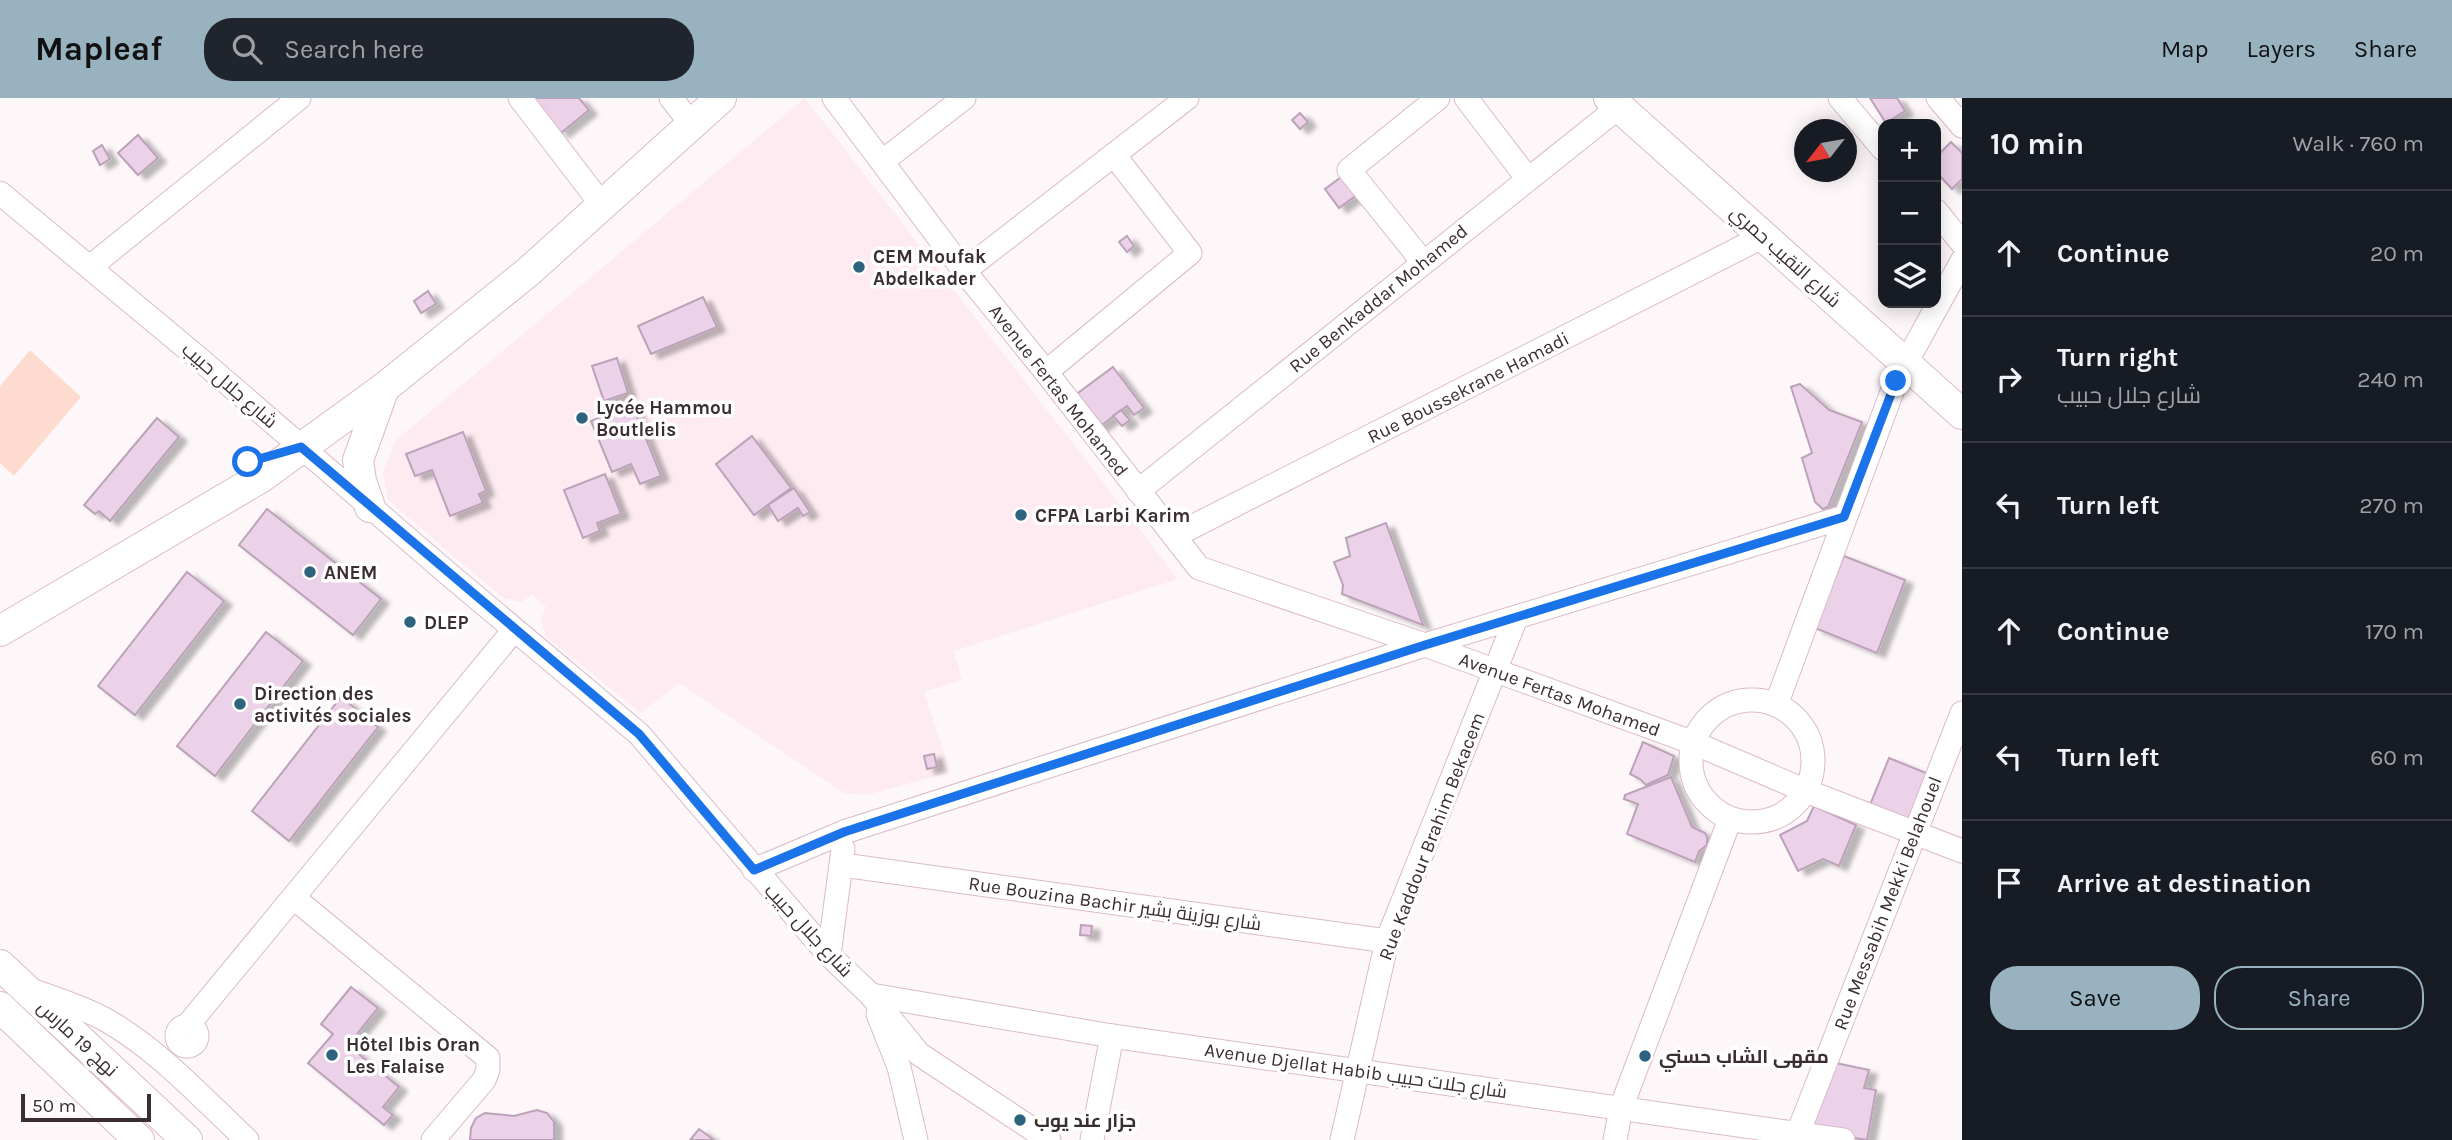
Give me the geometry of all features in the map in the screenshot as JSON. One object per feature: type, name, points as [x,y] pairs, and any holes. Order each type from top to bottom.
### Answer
[{"type":"main road","points":[[0,631],[260,478],[384,388],[528,272],[721,98]]},
{"type":"main road","name":"شارع النقيب حمري","points":[[1614,102],[1962,414]]},
{"type":"main road","points":[[370,507],[361,481],[358,460],[384,388]]},
{"type":"main road","points":[[0,608],[236,468],[301,447]]},
{"type":"main road","name":"نهج 19 مارس","points":[[0,965],[187,1140]]},
{"type":"main road","name":"نهج 19 مارس","points":[[0,1007],[139,1140]]},
{"type":"street","points":[[90,267],[299,98]]},
{"type":"street","points":[[520,98],[603,205]]},
{"type":"street","points":[[671,98],[692,125]]},
{"type":"street","name":"Avenue Fertas Mohamed","points":[[834,98],[964,271],[1199,568],[1425,645],[1694,743],[1806,791],[1962,851]]},
{"type":"street","points":[[883,161],[964,98]]},
{"type":"street","points":[[964,271],[1186,98]]},
{"type":"street","points":[[1423,262],[1349,170],[1438,98]]},
{"type":"street","points":[[1466,98],[1528,179]]},
{"type":"street","points":[[1840,98],[1878,143]]},
{"type":"street","points":[[1938,98],[1962,126]]},
{"type":"street","name":"Rue Benkaddar Mohamed","points":[[1138,491],[1528,179],[1614,102]]},
{"type":"street","points":[[1046,372],[1190,253],[1114,155]]},
{"type":"street","name":"شارع جلال حبيب","points":[[0,193],[639,734],[754,870],[829,955],[871,995],[919,1054],[1049,1140]]},
{"type":"street","points":[[1941,217],[1962,243]]},
{"type":"street","name":"Rue Boussekrane Hamadi","points":[[1174,536],[1762,237]]},
{"type":"street","points":[[1776,705],[1896,381],[1962,261]]},
{"type":"street","points":[[754,870],[844,832],[1425,645],[1844,517]]},
{"type":"street","name":"Rue Kaddour Brahim Bekacem","points":[[1342,1140],[1387,941],[1516,618]]},
{"type":"street","points":[[175,1073],[183,1037],[514,629]]},
{"type":"street","points":[[1756,700],[1776,705],[1793,716],[1806,732],[1813,751],[1813,772],[1806,791],[1796,805],[1782,816],[1765,822],[1748,823],[1730,819],[1714,810],[1693,779],[1691,761],[1694,743],[1703,724],[1717,710],[1736,702],[1756,700]]},
{"type":"street","name":"Rue Messabih Mekki Belahouel","points":[[1798,1133],[1962,713]]},
{"type":"street","points":[[1615,1140],[1620,1108],[1730,819]]},
{"type":"street","points":[[829,955],[843,864],[844,832]]},
{"type":"street","name":"Rue Bouzina Bachir شارع بوزينة بشير","points":[[843,864],[1387,941]]},
{"type":"street","points":[[294,898],[488,1058],[488,1070],[484,1080],[433,1140]]},
{"type":"street","points":[[24,987],[105,1019],[175,1073],[247,1140]]},
{"type":"street","points":[[871,995],[899,1067],[916,1140]]},
{"type":"street","name":"Avenue Djellat Habib شارع جلات حبيب","points":[[871,995],[1112,1036],[1843,1140]]},
{"type":"street","points":[[140,1044],[162,1035],[183,1037]]},
{"type":"street","points":[[1092,1140],[1112,1036]]},
{"type":"shaded area","points":[[805,98],[1178,579],[954,651],[962,680],[924,692],[950,772],[867,795],[844,793],[679,683],[641,713],[545,636],[541,619],[546,607],[532,595],[521,602],[503,598],[388,500],[383,472],[395,441]]},
{"type":"shaded area","points":[[30,350],[81,397],[14,476],[0,463],[0,386]]},
{"type":"building","points":[[533,98],[579,98],[589,110],[561,133]]},
{"type":"building","points":[[1870,98],[1897,98],[1905,111],[1892,119],[1883,119]]},
{"type":"building","points":[[1300,113],[1308,122],[1300,129],[1292,120]]},
{"type":"building","points":[[138,135],[158,158],[138,175],[118,153]]},
{"type":"building","points":[[1951,142],[1962,153],[1962,179],[1952,189],[1941,177],[1941,152]]},
{"type":"building","points":[[102,145],[110,159],[100,165],[93,151]]},
{"type":"building","points":[[1344,175],[1358,194],[1339,208],[1325,189]]},
{"type":"building","points":[[1127,236],[1134,246],[1127,252],[1119,242]]},
{"type":"building","points":[[428,291],[436,304],[421,313],[414,301]]},
{"type":"building","points":[[703,297],[717,327],[651,354],[638,326]]},
{"type":"building","points":[[617,358],[628,393],[604,401],[592,366]]},
{"type":"building","points":[[1113,367],[1144,408],[1134,415],[1127,406],[1098,428],[1074,396]]},
{"type":"building","points":[[1800,384],[1829,410],[1862,422],[1828,507],[1823,509],[1815,502],[1802,458],[1812,453],[1791,387]]},
{"type":"building","points":[[632,404],[661,476],[640,484],[631,464],[612,472],[591,421]]},
{"type":"building","points":[[1121,410],[1130,420],[1122,426],[1113,416]]},
{"type":"building","points":[[157,418],[179,437],[110,521],[99,511],[95,514],[84,505]]},
{"type":"building","points":[[463,432],[486,491],[479,494],[483,503],[450,516],[432,470],[415,476],[406,454]]},
{"type":"building","points":[[752,436],[791,488],[754,515],[716,464]]},
{"type":"building","points":[[605,474],[621,514],[597,523],[600,531],[583,538],[564,490]]},
{"type":"building","points":[[794,488],[810,512],[803,516],[798,508],[778,521],[768,505]]},
{"type":"building","name":"ANEM","points":[[267,509],[381,599],[353,635],[239,545]]},
{"type":"building","points":[[1386,523],[1423,625],[1342,594],[1343,585],[1334,562],[1350,556],[1346,538]]},
{"type":"building","points":[[1844,556],[1905,580],[1877,653],[1815,628]]},
{"type":"building","points":[[187,572],[224,601],[135,715],[98,686]]},
{"type":"building","name":"Direction des activités sociales","points":[[266,632],[303,661],[215,776],[177,746]]},
{"type":"building","points":[[341,697],[378,727],[289,841],[252,811]]},
{"type":"building","points":[[1643,742],[1674,756],[1668,775],[1646,785],[1630,774]]},
{"type":"building","points":[[934,754],[937,767],[927,769],[924,756]]},
{"type":"building","points":[[1889,758],[1931,775],[1919,812],[1908,819],[1870,805]]},
{"type":"building","points":[[1671,777],[1692,827],[1705,833],[1707,837],[1707,845],[1699,851],[1695,862],[1627,834],[1638,804],[1624,799],[1625,795]]},
{"type":"building","points":[[1814,806],[1856,825],[1839,866],[1823,859],[1798,871],[1780,835],[1807,821]]},
{"type":"building","points":[[1081,925],[1092,926],[1091,936],[1080,935]]},
{"type":"building","points":[[351,987],[378,1008],[348,1045],[399,1087],[383,1107],[393,1115],[384,1125],[308,1063],[333,1034],[321,1024]]},
{"type":"building","points":[[1831,1062],[1869,1070],[1864,1088],[1876,1090],[1867,1140],[1817,1132],[1810,1122]]},
{"type":"building","points":[[537,1110],[547,1113],[554,1122],[554,1140],[470,1140],[471,1128],[476,1118],[485,1113],[514,1116]]},
{"type":"building","points":[[699,1129],[714,1140],[690,1140]]},
{"type":"place","name":"CEM Moufak Abdelkader","points":[[859,267]]},
{"type":"place","name":"Lycée Hammou Boutlelis","points":[[582,418]]},
{"type":"place","name":"CFPA Larbi Karim","points":[[1021,515]]},
{"type":"place","name":"ANEM","points":[[310,572]]},
{"type":"place","name":"DLEP","points":[[410,622]]},
{"type":"place","name":"Direction des activités sociales","points":[[240,704]]},
{"type":"place","name":"Hôtel Ibis Oran Les Falaise","points":[[332,1055]]},
{"type":"place","name":"مقهى الشاب حسني","points":[[1645,1056]]},
{"type":"place","name":"جزار عند يوب","points":[[1020,1120]]},
{"type":"route","points":[[248,462],[301,447],[639,734],[754,870],[844,832],[1425,645],[1844,517],[1896,381]]}]
